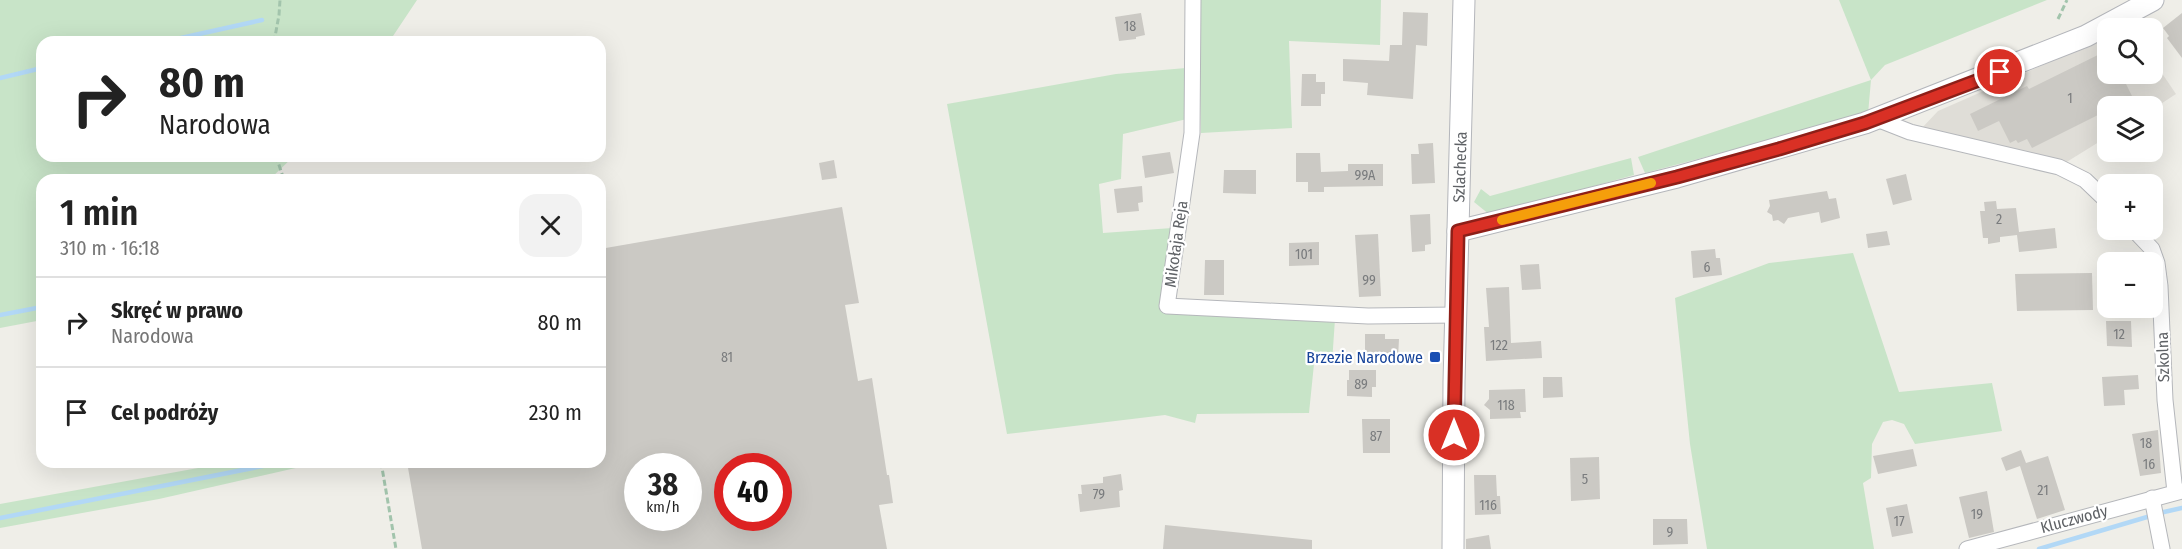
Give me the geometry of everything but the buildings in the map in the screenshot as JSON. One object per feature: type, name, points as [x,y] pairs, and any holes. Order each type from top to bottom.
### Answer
[{"type":"street","name":"Mikołaja Reja","points":[[1193,0],[1192,133],[1167,306],[1368,316],[1457,315]]},
{"type":"street","name":"Szlachecka","points":[[1453,549],[1464,0]]},
{"type":"street","points":[[1458,231],[1686,174],[1877,118],[2086,36],[2153,0]]},
{"type":"street","points":[[1877,118],[1910,132],[2059,167],[2085,180],[2097,191]]},
{"type":"street","name":"Szkolna","points":[[2143,240],[2152,249],[2157,263],[2165,400],[2179,492]]},
{"type":"street","name":"Kluczwody","points":[[1967,549],[2153,501],[2179,492]]},
{"type":"street","points":[[2153,501],[2162,549]]},
{"type":"path","points":[[275,36],[280,0]]},
{"type":"path","points":[[2058,19],[2067,0]]},
{"type":"path","points":[[382,468],[396,549]]},
{"type":"shaded area","points":[[2097,41],[2097,84],[2163,84],[2163,75],[2176,94],[2163,102],[2163,96],[2097,96],[2097,143],[2065,163],[1921,129],[1938,111]]},
{"type":"green space","points":[[0,0],[417,0],[393,36],[36,36],[36,162],[288,162],[275,174],[36,174],[36,321],[0,328]]},
{"type":"green space","points":[[1199,0],[1381,0],[1380,45],[1289,41],[1292,128],[1201,133]]},
{"type":"green space","points":[[1839,0],[2047,0],[1885,65],[1871,80]]},
{"type":"green space","points":[[1186,68],[1187,119],[1123,134],[1121,179],[1099,184],[1103,233],[1172,228],[1163,307],[1335,319],[1332,363],[1314,364],[1309,413],[1197,414],[1195,423],[1165,415],[1007,434],[947,104],[1116,74]]},
{"type":"green space","points":[[1871,80],[1868,114],[1645,173],[1638,157]]},
{"type":"green space","points":[[1631,158],[1634,175],[1490,215],[1474,202],[1481,189],[1490,196]]},
{"type":"green space","points":[[1853,253],[1899,392],[1992,383],[2002,431],[1915,444],[1904,424],[1892,420],[1883,422],[1872,444],[1871,478],[1863,483],[1874,549],[1707,549],[1690,444],[1675,298],[1769,263]]},
{"type":"green space","points":[[198,468],[296,468],[159,499],[0,528],[0,504]]},
{"type":"waterway","points":[[190,36],[262,20]]},
{"type":"waterway","points":[[0,78],[36,69]]},
{"type":"waterway","points":[[0,315],[36,308]]},
{"type":"waterway","points":[[0,518],[253,468]]},
{"type":"waterway","points":[[2039,549],[2182,508]]},
{"type":"slow traffic","points":[[1502,220],[1651,183]]},
{"type":"place","name":"Brzezie Narodowe","points":[[1435,357]]},
{"type":"route","points":[[1454,435],[1458,231],[1677,177],[1779,149],[1865,123],[2000,72]]}]
